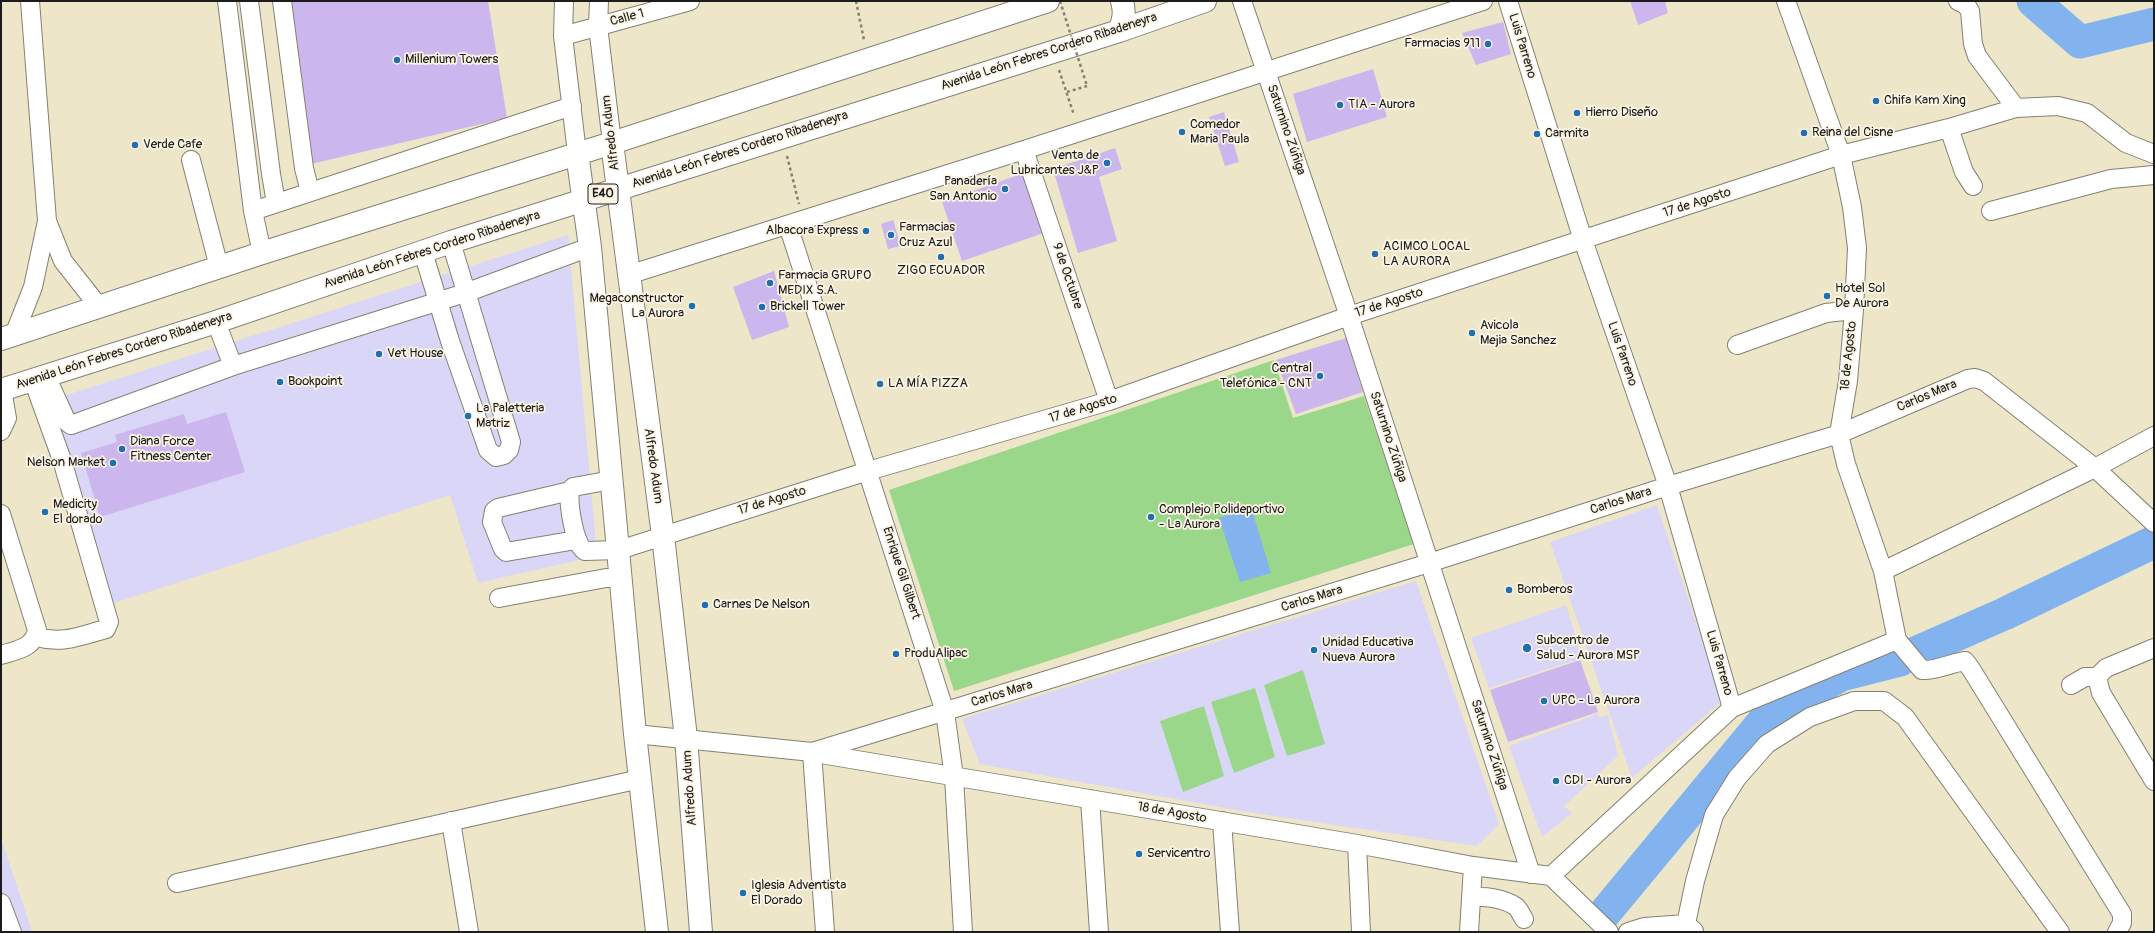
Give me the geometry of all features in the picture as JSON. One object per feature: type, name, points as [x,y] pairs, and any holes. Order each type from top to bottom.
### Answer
[{"type":"main road","points":[[8,337],[100,308],[262,253],[612,143],[1048,1]]},
{"type":"main road","points":[[1119,31],[1124,21],[1122,1]]},
{"type":"main road","name":"Avenida León Febres Cordero Ribadeneyra","points":[[2,390],[216,322],[451,242],[1119,31],[1200,2]]},
{"type":"main road","name":"Alfredo Adum","points":[[612,143],[663,536],[686,738],[701,932]]},
{"type":"main road","points":[[577,153],[590,246],[622,578],[635,734],[656,932]]},
{"type":"street","points":[[8,337],[33,287],[47,221],[30,1]]},
{"type":"street","points":[[227,1],[253,211],[262,253]]},
{"type":"street","points":[[249,1],[276,203]]},
{"type":"street","points":[[282,1],[304,168],[310,192]]},
{"type":"street","points":[[564,1],[563,36],[577,153]]},
{"type":"street","name":"Alfredo Adum","points":[[599,1],[598,26],[612,143]]},
{"type":"street","name":"Calle 1","points":[[563,36],[690,1]]},
{"type":"street","name":"Saturnino Zúñiga","points":[[1242,1],[1348,316],[1531,874]]},
{"type":"street","points":[[628,275],[1024,150],[1483,1]]},
{"type":"street","name":"Luis Parreno","points":[[1508,1],[1582,240],[1668,486],[1732,708]]},
{"type":"street","name":"18 de Agosto","points":[[1786,1],[1841,155],[1852,207],[1857,248],[1854,310],[1848,381],[1839,434],[1846,464],[1883,571],[1897,640]]},
{"type":"street","points":[[1958,1],[1966,5],[1970,11],[1972,44],[1977,56],[2016,108]]},
{"type":"street","points":[[253,211],[572,106]]},
{"type":"street","name":"17 de Agosto","points":[[576,540],[581,548],[586,551],[619,550],[868,471],[1109,401],[1348,316],[1841,155],[1949,128],[2016,108],[2058,106],[2086,113],[2126,143],[2154,154]]},
{"type":"street","points":[[1949,128],[1964,172],[1973,186]]},
{"type":"street","name":"9 de Octubre","points":[[1024,150],[1109,401]]},
{"type":"street","points":[[191,160],[219,267]]},
{"type":"street","points":[[1991,211],[2111,179],[2154,175]]},
{"type":"street","points":[[47,221],[63,261],[100,308]]},
{"type":"street","name":"Enrique Gil Gilbert","points":[[795,222],[868,471],[944,712],[954,777],[963,932]]},
{"type":"street","points":[[423,252],[437,302],[488,450],[496,457],[501,456],[510,450],[510,442],[451,242]]},
{"type":"street","points":[[40,378],[67,422],[71,425],[233,366],[465,293],[590,246]]},
{"type":"street","points":[[1738,344],[1826,313],[1854,310]]},
{"type":"street","points":[[216,322],[233,366]]},
{"type":"street","points":[[36,637],[53,641],[67,640],[106,629],[109,622],[40,378]]},
{"type":"street","name":"Carlos Mara","points":[[635,734],[812,752],[1429,563],[1668,486],[1839,434],[1968,379],[1975,378],[1984,381],[2095,468]]},
{"type":"street","points":[[1,432],[7,418],[2,390]]},
{"type":"street","points":[[1883,571],[2095,468],[2154,436]]},
{"type":"street","points":[[2095,468],[2154,524]]},
{"type":"street","points":[[570,491],[576,540],[506,552],[503,549],[492,522],[494,511],[498,508],[570,491],[573,487],[612,480]]},
{"type":"street","points":[[1,514],[37,630],[36,637],[23,649],[1,655]]},
{"type":"street","points":[[499,598],[606,578],[622,578]]},
{"type":"street","points":[[1609,932],[1551,876],[1732,708],[1897,640],[1922,670],[1933,671],[1951,663],[1965,661],[2122,914],[2122,923],[2117,932]]},
{"type":"street","points":[[2071,685],[2085,677],[2097,677],[2106,668],[2154,648]]},
{"type":"street","points":[[2097,677],[2101,693],[2154,781]]},
{"type":"street","points":[[1628,932],[1644,927],[1690,928],[1695,881],[1714,815],[1737,778],[1767,744],[1810,716],[1854,701],[1884,702],[1905,717],[2060,932]]},
{"type":"street","points":[[812,752],[825,932]]},
{"type":"street","name":"18 de Agosto","points":[[812,752],[1357,844],[1473,866],[1551,876]]},
{"type":"street","points":[[177,883],[640,779]]},
{"type":"street","points":[[1090,799],[1098,932]]},
{"type":"street","points":[[451,821],[469,932]]},
{"type":"street","points":[[1222,821],[1230,932]]},
{"type":"street","points":[[1357,844],[1361,932]]},
{"type":"street","points":[[1469,932],[1473,866]]},
{"type":"street","points":[[1472,898],[1478,897],[1503,901],[1516,906],[1524,919]]},
{"type":"street","points":[[1,903],[12,932]]},
{"type":"path","points":[[856,1],[868,59]]},
{"type":"path","points":[[1060,1],[1087,86],[1069,91]]},
{"type":"path","points":[[1052,51],[1069,91],[1080,132]]},
{"type":"path","points":[[782,137],[795,222]]},
{"type":"shaded area","points":[[568,235],[597,556],[478,583],[450,495],[114,603],[48,401]]},
{"type":"shaded area","points":[[1657,505],[1722,701],[1632,778],[1550,542]]},
{"type":"shaded area","name":"Unidad Educativa Nueva Aurora","points":[[1416,581],[1499,824],[1477,846],[1254,813],[980,764],[962,719]]},
{"type":"shaded area","name":"Subcentro de Salud - Aurora MSP","points":[[1566,605],[1582,658],[1489,688],[1471,638]]},
{"type":"shaded area","name":"CDI - Aurora","points":[[1598,714],[1599,717],[1608,715],[1618,756],[1564,806],[1572,813],[1542,837],[1509,746]]},
{"type":"shaded area","points":[[1,839],[24,907],[32,932],[1,932]]},
{"type":"green space","name":"Complejo Polideportivo - La Aurora","points":[[1274,360],[1293,418],[1364,396],[1414,544],[954,691],[889,490]]},
{"type":"green space","points":[[1303,670],[1325,744],[1287,756],[1264,685]]},
{"type":"green space","points":[[1255,688],[1275,757],[1234,773],[1211,702]]},
{"type":"green space","points":[[1204,706],[1224,776],[1183,792],[1160,721]]},
{"type":"water","points":[[1251,507],[1271,573],[1240,582],[1219,518]]},
{"type":"building","name":"Millenium Towers","points":[[287,1],[488,1],[507,118],[311,164]]},
{"type":"building","points":[[1630,1],[1665,1],[1668,13],[1638,25]]},
{"type":"building","name":"Farmacias 911","points":[[1503,22],[1511,54],[1476,65],[1462,33]]},
{"type":"building","name":"TIA - Aurora","points":[[1373,69],[1387,117],[1307,142],[1293,94]]},
{"type":"building","points":[[1224,112],[1239,162],[1225,166],[1209,117]]},
{"type":"building","points":[[1115,148],[1122,169],[1099,177],[1117,241],[1078,253],[1053,169]]},
{"type":"building","points":[[1024,173],[1044,233],[962,261],[942,202]]},
{"type":"building","name":"Farmacias Cruz Azul","points":[[893,220],[901,246],[888,249],[881,224]]},
{"type":"building","name":"Brickell Tower","points":[[774,271],[789,327],[752,340],[733,287]]},
{"type":"building","name":"Central Telefónica - CNT","points":[[1346,338],[1363,392],[1296,414],[1276,360]]},
{"type":"building","points":[[226,412],[245,472],[100,517],[81,453],[117,442],[115,435],[184,414],[187,424]]},
{"type":"building","name":"UPC - La Aurora","points":[[1580,660],[1598,712],[1508,742],[1490,690]]},
{"type":"waterway","points":[[2033,1],[2080,42],[2154,24]]},
{"type":"waterway","points":[[1915,653],[2004,614],[2154,542]]},
{"type":"waterway","points":[[1604,914],[1768,716],[1841,675],[1900,660]]},
{"type":"place","name":"Farmacias 911","points":[[1488,44]]},
{"type":"place","name":"Millenium Towers","points":[[397,60]]},
{"type":"place","name":"Chifa Kam Xing","points":[[1876,101]]},
{"type":"place","name":"TIA - Aurora","points":[[1340,105]]},
{"type":"place","name":"Hierro Diseño","points":[[1577,113]]},
{"type":"place","name":"Comedor Maria Paula","points":[[1182,132]]},
{"type":"place","name":"Reina del Cisne","points":[[1804,133]]},
{"type":"place","name":"Carmita","points":[[1537,134]]},
{"type":"place","name":"Verde Cafe","points":[[135,145]]},
{"type":"place","name":"Venta de Lubricantes J&P","points":[[1107,163]]},
{"type":"place","name":"Panadería San Antonio","points":[[1005,189]]},
{"type":"place","name":"Albacora Express","points":[[866,231]]},
{"type":"place","name":"Farmacias Cruz Azul","points":[[891,235]]},
{"type":"place","name":"ACIMCO LOCAL LA AURORA","points":[[1375,254]]},
{"type":"place","name":"ZIGO ECUADOR","points":[[941,257]]},
{"type":"place","name":"Farmacia GRUPO MEDIX S.A.","points":[[770,283]]},
{"type":"place","name":"Hotel Sol De Aurora","points":[[1827,296]]},
{"type":"place","name":"Megaconstructor La Aurora","points":[[692,306]]},
{"type":"place","name":"Brickell Tower","points":[[762,307]]},
{"type":"place","name":"Avicola Mejia Sanchez","points":[[1472,333]]},
{"type":"place","name":"Vet House","points":[[379,354]]},
{"type":"place","name":"Central Telefónica - CNT","points":[[1320,376]]},
{"type":"place","name":"Bookpoint","points":[[280,382]]},
{"type":"place","name":"LA MÍA PIZZA","points":[[880,384]]},
{"type":"place","name":"La Paletteria Matriz","points":[[468,416]]},
{"type":"place","name":"Diana Force Fitness Center","points":[[122,449]]},
{"type":"place","name":"Nelson Market","points":[[113,463]]},
{"type":"place","name":"Medicity El dorado","points":[[45,512]]},
{"type":"place","name":"Complejo Polideportivo - La Aurora","points":[[1151,517]]},
{"type":"place","name":"Bomberos","points":[[1509,590]]},
{"type":"place","name":"Carnes De Nelson","points":[[705,605]]},
{"type":"place","name":"Subcentro de Salud - Aurora MSP","points":[[1527,648]]},
{"type":"place","name":"Unidad Educativa Nueva Aurora","points":[[1314,650]]},
{"type":"place","name":"ProduAlipac","points":[[896,654]]},
{"type":"place","name":"UPC - La Aurora","points":[[1544,701]]},
{"type":"place","name":"CDI - Aurora","points":[[1556,781]]},
{"type":"place","name":"Servicentro","points":[[1139,854]]},
{"type":"place","name":"Iglesia Adventista El Dorado","points":[[743,893]]}]
